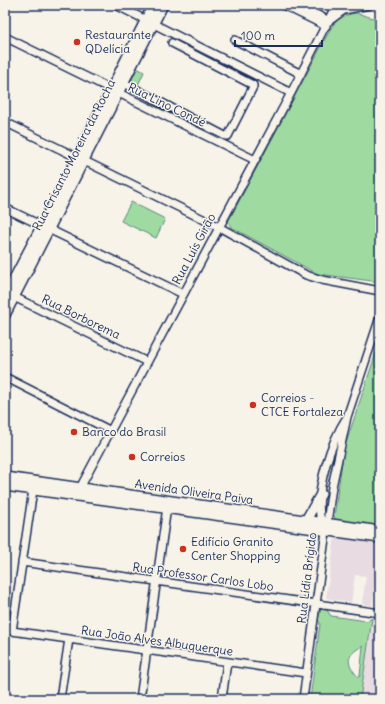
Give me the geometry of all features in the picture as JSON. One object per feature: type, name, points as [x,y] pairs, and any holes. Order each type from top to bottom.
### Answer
[{"type":"main road","name":"Rua Crisanto Moreira da Rocha","points":[[115,91],[124,83],[149,23],[153,5]]},
{"type":"main road","name":"Rua Crisanto Moreira da Rocha","points":[[5,315],[8,295],[47,227],[149,23],[163,5]]},
{"type":"main road","name":"Avenida Oliveira Paiva","points":[[5,477],[306,520],[380,538]]},
{"type":"main road","name":"Avenida Oliveira Paiva","points":[[5,486],[167,508],[380,530]]},
{"type":"main road","points":[[306,520],[321,494]]},
{"type":"street","points":[[116,5],[149,23],[291,93]]},
{"type":"street","points":[[284,5],[327,24]]},
{"type":"street","points":[[299,5],[327,24]]},
{"type":"street","name":"Rua Luís Girão","points":[[80,488],[291,93],[336,5]]},
{"type":"street","points":[[327,24],[341,8],[369,5]]},
{"type":"street","name":"Rua Lino Condé","points":[[5,37],[255,160]]},
{"type":"street","points":[[234,40],[301,74]]},
{"type":"street","points":[[124,83],[225,136],[228,136],[253,87],[252,84],[172,43]]},
{"type":"street","points":[[5,122],[219,227],[306,275],[322,280],[379,290]]},
{"type":"street","points":[[5,208],[183,294]]},
{"type":"street","name":"Rua Borborema","points":[[8,295],[147,362]]},
{"type":"street","name":"Rua Lídia Brígido","points":[[303,699],[325,525],[332,487],[347,417],[380,317]]},
{"type":"street","points":[[5,377],[111,432]]},
{"type":"street","name":"Rua Lídia Brígido","points":[[325,525],[320,517],[322,483],[338,432],[347,417]]},
{"type":"street","points":[[322,483],[328,481],[332,487]]},
{"type":"street","points":[[8,630],[22,562],[33,490]]},
{"type":"street","points":[[140,699],[167,508]]},
{"type":"street","name":"Rua Professor Carlos Lobo","points":[[22,562],[380,613]]},
{"type":"street","name":"Rua João Alves Albuquerque","points":[[8,630],[306,673]]},
{"type":"street","points":[[60,699],[69,639]]},
{"type":"street","points":[[222,699],[227,662]]},
{"type":"shaded area","points":[[335,537],[380,543],[372,606],[362,604],[366,576],[355,575],[351,603],[326,598]]},
{"type":"shaded area","points":[[372,618],[380,619],[380,699],[360,699]]},
{"type":"green space","points":[[356,13],[380,20],[380,282],[318,274],[231,227],[228,222],[331,28],[341,18]]},
{"type":"green space","points":[[137,68],[144,72],[138,85],[131,82]]},
{"type":"green space","points":[[131,202],[165,219],[156,238],[121,221]]},
{"type":"green space","points":[[380,341],[380,526],[336,520],[334,517],[344,449]]},
{"type":"green space","points":[[321,609],[327,610],[331,616],[367,621],[372,618],[360,699],[310,699],[320,624],[318,619]],"holes":[[[363,646],[360,676],[358,677],[351,668],[349,660],[350,656],[357,649]]]},
{"type":"place","name":"Restaurante QDelícia","points":[[77,42]]},
{"type":"place","name":"Correios - CTCE Fortaleza","points":[[253,405]]},
{"type":"place","name":"Banco do Brasil","points":[[74,432]]},
{"type":"place","name":"Correios","points":[[132,457]]},
{"type":"place","name":"Edifício Granito Center Shopping","points":[[183,549]]}]
